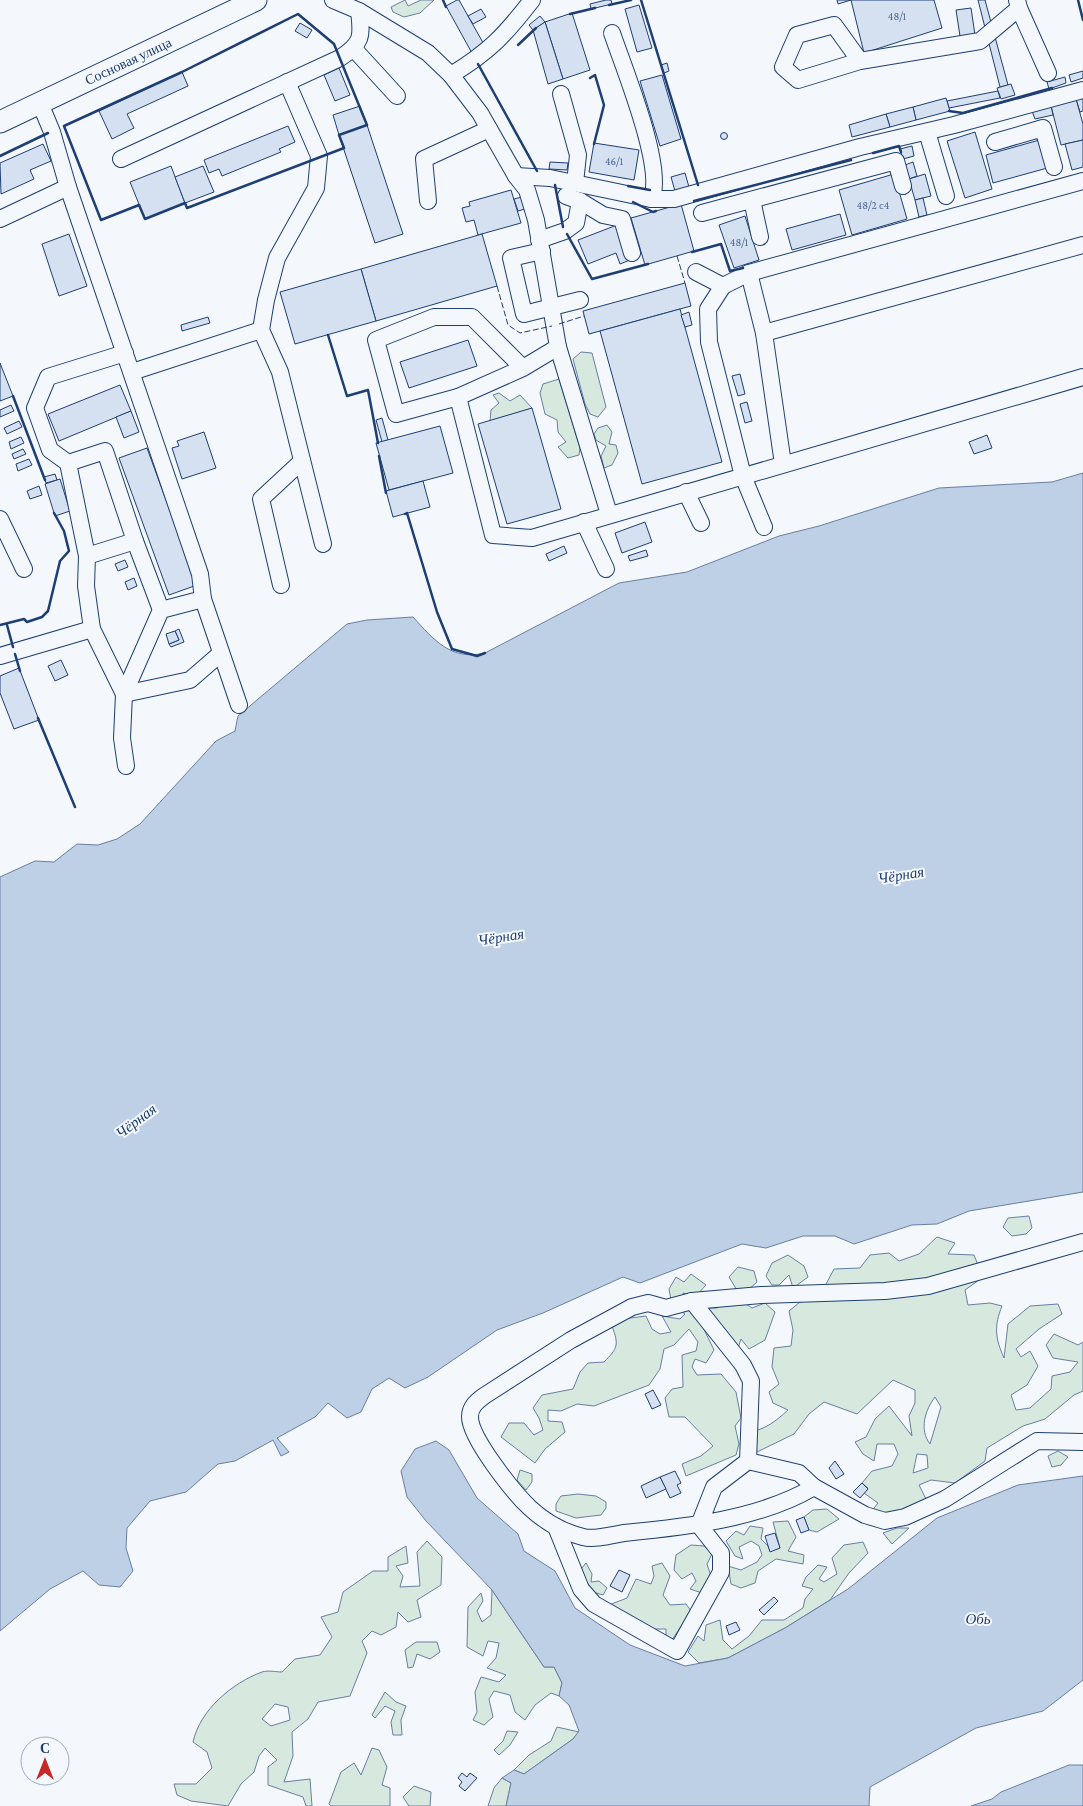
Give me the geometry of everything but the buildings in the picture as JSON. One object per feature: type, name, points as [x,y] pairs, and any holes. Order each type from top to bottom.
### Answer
[{"type":"main road","name":"Сосновая улица","points":[[0,122],[256,0]]},
{"type":"lane","points":[[333,0],[359,11],[428,53],[451,75],[489,129],[516,176],[527,190],[552,306],[558,347],[609,514]]},
{"type":"lane","points":[[451,75],[476,60],[505,35],[532,0]]},
{"type":"lane","points":[[860,60],[980,41],[1018,4],[1048,73]]},
{"type":"lane","points":[[121,159],[340,58],[354,49],[362,34],[359,11]]},
{"type":"lane","points":[[612,33],[650,147],[655,191],[651,199]]},
{"type":"lane","points":[[354,49],[397,96]]},
{"type":"lane","points":[[287,82],[319,156],[316,188],[277,258],[266,300],[261,330],[280,372],[323,544]]},
{"type":"lane","points":[[574,193],[674,199],[736,174],[927,132],[1083,90]]},
{"type":"lane","points":[[560,94],[578,155],[574,193],[576,223],[540,246],[511,258],[524,314],[580,300]]},
{"type":"lane","points":[[40,103],[52,132],[68,187],[200,574],[203,599],[220,654],[239,705]]},
{"type":"lane","points":[[1016,108],[1022,134]]},
{"type":"lane","points":[[995,142],[1043,128],[1054,167]]},
{"type":"lane","points":[[428,201],[424,159],[489,129]]},
{"type":"lane","points":[[927,132],[946,196]]},
{"type":"lane","points":[[860,147],[867,170]]},
{"type":"lane","points":[[702,213],[896,162],[903,186]]},
{"type":"lane","points":[[516,176],[550,178],[574,193],[602,216],[622,219],[632,253]]},
{"type":"lane","points":[[764,527],[743,476],[709,342],[708,309],[723,286],[749,273],[1083,181]]},
{"type":"lane","points":[[0,219],[68,187]]},
{"type":"lane","points":[[752,200],[760,237]]},
{"type":"lane","points":[[764,334],[1083,245]]},
{"type":"lane","points":[[696,272],[723,286]]},
{"type":"lane","points":[[749,273],[764,334],[783,464]]},
{"type":"lane","points":[[522,368],[472,317],[434,317],[376,340],[396,414],[458,398],[522,368],[558,347]]},
{"type":"lane","points":[[132,372],[261,330]]},
{"type":"lane","points":[[124,694],[92,629],[86,586],[87,556],[68,463],[50,450],[35,408],[48,376],[125,353]]},
{"type":"lane","points":[[458,398],[493,535],[532,538],[1083,377]]},
{"type":"lane","points":[[68,463],[104,451],[134,541],[161,610],[124,694],[122,738],[126,766]]},
{"type":"lane","points":[[281,585],[261,499],[302,462]]},
{"type":"lane","points":[[686,492],[700,524]]},
{"type":"lane","points":[[0,519],[24,569]]},
{"type":"lane","points":[[584,522],[606,570]]},
{"type":"lane","points":[[87,556],[134,541]]},
{"type":"lane","points":[[161,610],[203,599]]},
{"type":"lane","points":[[0,656],[92,629]]},
{"type":"lane","points":[[124,694],[190,680],[220,654]]},
{"type":"lane","points":[[814,1487],[796,1498],[699,1525],[584,1537],[556,1527],[529,1508],[494,1465],[474,1434],[470,1416],[475,1402],[571,1340],[632,1306],[648,1303],[666,1308],[692,1302],[761,1295],[885,1291],[928,1286],[1083,1242]]},
{"type":"lane","points":[[692,1302],[743,1365],[751,1381],[748,1461]]},
{"type":"lane","points":[[748,1461],[799,1473],[814,1487],[865,1515],[886,1521],[905,1516],[945,1500],[1037,1441],[1083,1442]]},
{"type":"lane","points":[[699,1525],[714,1487],[748,1461]]},
{"type":"lane","points":[[556,1527],[581,1590],[594,1604],[677,1651],[722,1572],[721,1553],[699,1525]]},
{"type":"shaded area","points":[[405,0],[408,6],[421,0],[434,0],[420,13],[404,17],[393,12],[391,7]]},
{"type":"shaded area","points":[[581,352],[592,353],[606,407],[598,417],[590,414],[585,404],[573,359]]},
{"type":"shaded area","points":[[559,379],[580,448],[579,455],[568,458],[558,447],[566,442],[558,432],[557,420],[545,414],[540,393],[543,384]]},
{"type":"shaded area","points":[[499,393],[510,401],[520,395],[532,408],[490,421],[491,410],[499,403],[493,395]]},
{"type":"shaded area","points":[[607,425],[612,432],[609,444],[616,445],[618,453],[612,465],[604,468],[601,456],[606,446],[596,440],[594,434],[598,428]]},
{"type":"shaded area","points":[[1029,1216],[1032,1228],[1026,1234],[1012,1236],[1003,1227],[1008,1218]]},
{"type":"shaded area","points":[[937,1237],[955,1243],[948,1254],[974,1255],[978,1265],[931,1283],[825,1286],[834,1269],[860,1268],[870,1255],[889,1253],[899,1261],[919,1254]]},
{"type":"shaded area","points":[[788,1255],[804,1266],[808,1277],[793,1288],[789,1275],[779,1285],[772,1285],[766,1276],[772,1263]]},
{"type":"shaded area","points":[[738,1267],[754,1271],[757,1282],[747,1291],[738,1292],[729,1277]]},
{"type":"shaded area","points":[[691,1274],[706,1285],[695,1297],[683,1293],[686,1306],[699,1319],[714,1350],[706,1363],[695,1359],[692,1367],[697,1375],[721,1374],[736,1392],[741,1418],[735,1426],[739,1444],[736,1455],[686,1476],[682,1464],[701,1456],[713,1446],[685,1417],[669,1417],[665,1398],[672,1389],[683,1387],[682,1355],[696,1351],[698,1342],[689,1329],[674,1345],[664,1349],[660,1369],[649,1385],[594,1406],[577,1404],[561,1411],[548,1410],[548,1421],[562,1422],[565,1432],[545,1449],[535,1463],[501,1437],[509,1423],[524,1423],[534,1435],[543,1430],[533,1408],[542,1395],[573,1389],[580,1372],[588,1363],[604,1362],[616,1346],[616,1338],[612,1326],[622,1319],[646,1316],[652,1329],[660,1334],[671,1332],[662,1316],[680,1319],[685,1314],[672,1306],[669,1289],[676,1277],[684,1282]]},
{"type":"shaded area","points":[[982,1278],[965,1290],[968,1305],[990,1303],[1002,1306],[997,1332],[1004,1358],[1008,1324],[1030,1306],[1058,1304],[1062,1314],[1039,1329],[1016,1349],[1021,1357],[1030,1351],[1038,1366],[1027,1385],[1011,1395],[1016,1410],[1030,1408],[1051,1389],[1052,1376],[1070,1372],[1078,1362],[1053,1358],[1046,1345],[1054,1334],[1078,1345],[1083,1342],[1083,1391],[1074,1395],[1045,1419],[1023,1426],[987,1448],[985,1461],[955,1483],[931,1480],[919,1485],[926,1499],[880,1520],[871,1512],[878,1503],[864,1493],[868,1488],[862,1483],[872,1471],[892,1466],[898,1454],[894,1444],[877,1444],[874,1461],[863,1454],[855,1442],[866,1437],[875,1419],[889,1406],[912,1436],[909,1416],[915,1403],[915,1390],[893,1380],[857,1414],[824,1402],[809,1414],[794,1434],[757,1452],[748,1446],[750,1432],[770,1424],[788,1410],[773,1403],[769,1392],[779,1384],[772,1367],[774,1348],[791,1346],[793,1330],[789,1311],[800,1302]],"holes":[[[935,1397],[941,1407],[930,1444],[924,1426],[928,1408]],[[917,1454],[927,1455],[928,1468],[913,1473]]]},
{"type":"shaded area","points":[[743,1302],[752,1308],[765,1303],[775,1312],[765,1340],[749,1349],[741,1339],[737,1351],[702,1308],[717,1308],[724,1303]]},
{"type":"shaded area","points":[[1058,1451],[1068,1457],[1061,1465],[1052,1467],[1048,1456]]},
{"type":"shaded area","points":[[520,1470],[532,1474],[532,1482],[526,1490],[517,1480]]},
{"type":"shaded area","points":[[578,1494],[596,1496],[606,1502],[606,1508],[601,1515],[576,1518],[556,1511],[556,1504],[561,1496]]},
{"type":"shaded area","points":[[827,1509],[839,1519],[817,1532],[809,1530],[804,1517],[813,1510]]},
{"type":"shaded area","points":[[788,1521],[796,1537],[788,1551],[804,1555],[803,1564],[776,1559],[758,1571],[755,1583],[741,1588],[731,1584],[728,1566],[741,1570],[757,1562],[762,1555],[759,1546],[751,1541],[739,1547],[743,1559],[735,1556],[726,1541],[736,1531],[744,1535],[750,1526],[763,1528],[761,1539],[770,1551],[780,1548],[773,1522]]},
{"type":"shaded area","points":[[897,1528],[909,1528],[892,1544],[883,1533]]},
{"type":"shaded area","points":[[427,1541],[442,1557],[441,1585],[417,1600],[421,1617],[408,1622],[398,1612],[396,1627],[381,1635],[372,1631],[362,1641],[367,1653],[350,1696],[318,1702],[308,1719],[292,1732],[293,1756],[284,1782],[310,1779],[312,1806],[306,1806],[303,1797],[268,1785],[268,1767],[277,1760],[265,1748],[259,1756],[254,1772],[241,1784],[228,1806],[191,1801],[177,1795],[174,1784],[196,1784],[212,1768],[207,1752],[193,1742],[203,1719],[219,1699],[240,1683],[264,1671],[282,1672],[295,1659],[320,1655],[332,1637],[321,1617],[338,1612],[343,1592],[373,1571],[388,1571],[388,1557],[406,1546],[408,1563],[396,1566],[403,1576],[400,1587],[420,1586],[417,1552]],"holes":[[[275,1704],[288,1707],[290,1720],[271,1726],[262,1719]]]},
{"type":"shaded area","points":[[863,1542],[868,1553],[849,1573],[830,1600],[785,1628],[728,1658],[699,1663],[688,1652],[698,1636],[704,1641],[706,1625],[720,1620],[723,1640],[732,1649],[749,1636],[762,1620],[784,1620],[803,1608],[805,1599],[813,1589],[802,1586],[806,1577],[818,1565],[827,1567],[819,1579],[824,1582],[837,1574],[832,1558],[844,1545]]},
{"type":"shaded area","points":[[691,1545],[704,1546],[712,1554],[707,1564],[712,1579],[702,1593],[690,1589],[696,1581],[692,1573],[682,1579],[674,1570],[676,1555]]},
{"type":"shaded area","points":[[586,1563],[592,1574],[591,1582],[599,1581],[607,1588],[603,1595],[589,1591],[588,1583],[580,1582],[578,1573]]},
{"type":"shaded area","points":[[662,1563],[670,1576],[663,1595],[670,1605],[686,1604],[691,1611],[670,1643],[666,1638],[666,1629],[654,1629],[609,1605],[627,1598],[636,1579],[651,1584],[654,1576],[652,1566]]},
{"type":"shaded area","points":[[492,1590],[544,1667],[554,1667],[562,1683],[559,1696],[551,1693],[535,1705],[525,1720],[515,1712],[510,1695],[494,1691],[489,1699],[493,1717],[484,1725],[473,1720],[477,1712],[475,1692],[481,1677],[499,1682],[506,1675],[487,1668],[496,1658],[499,1643],[488,1641],[483,1656],[467,1647],[468,1607],[481,1593],[483,1601],[477,1611],[482,1622],[491,1615]]},
{"type":"shaded area","points":[[416,1642],[437,1642],[440,1652],[430,1659],[417,1654],[413,1667],[408,1668],[405,1650]]},
{"type":"shaded area","points":[[385,1692],[396,1702],[406,1706],[401,1720],[402,1735],[393,1735],[391,1722],[395,1711],[385,1706],[375,1718],[372,1715]]},
{"type":"shaded area","points":[[557,1727],[579,1732],[573,1739],[524,1774],[514,1770],[529,1755],[551,1741]]},
{"type":"shaded area","points":[[507,1731],[518,1732],[510,1745],[499,1755],[494,1750],[503,1741]]},
{"type":"shaded area","points":[[372,1748],[379,1750],[387,1767],[382,1785],[390,1788],[390,1806],[331,1806],[329,1804],[341,1772],[354,1763],[361,1775]]},
{"type":"shaded area","points":[[502,1778],[511,1783],[506,1806],[488,1806],[494,1788]]},
{"type":"shaded area","points":[[414,1786],[431,1792],[430,1806],[409,1806],[403,1797]]},
{"type":"water","name":"Чёрная","points":[[1083,473],[1083,1192],[969,1211],[937,1224],[912,1225],[854,1244],[835,1236],[803,1236],[766,1248],[742,1244],[640,1283],[623,1277],[543,1313],[497,1330],[428,1377],[405,1388],[389,1378],[372,1389],[361,1412],[347,1418],[328,1403],[315,1417],[277,1438],[289,1452],[281,1456],[273,1440],[235,1461],[218,1464],[186,1492],[150,1501],[127,1528],[126,1548],[133,1571],[120,1587],[99,1585],[83,1571],[50,1589],[0,1631],[0,877],[35,861],[54,862],[77,844],[98,845],[117,839],[140,824],[216,741],[235,731],[238,716],[347,624],[367,620],[413,617],[444,647],[462,654],[485,653],[619,583],[687,572],[779,536],[819,526],[939,488],[1052,482]]},
{"type":"water","name":"Обь","points":[[436,1441],[449,1450],[477,1498],[518,1534],[524,1551],[555,1571],[575,1608],[630,1645],[685,1666],[728,1658],[785,1628],[848,1589],[937,1518],[1018,1485],[1083,1476],[1083,1680],[1043,1711],[976,1728],[870,1787],[869,1806],[506,1806],[511,1783],[502,1778],[514,1770],[524,1774],[573,1739],[579,1731],[569,1705],[559,1696],[562,1683],[554,1667],[544,1667],[492,1590],[426,1521],[407,1497],[401,1471],[415,1449]]},
{"type":"water","points":[[1069,1765],[1083,1765],[1083,1806],[971,1806],[992,1799],[1001,1792]]},
{"type":"fence","points":[[677,256],[685,283]]},
{"type":"fence","points":[[497,286],[508,325],[520,333],[552,326]]},
{"type":"fence","points":[[559,324],[584,316]]},
{"type":"wall","points":[[443,0],[446,7]]},
{"type":"wall","points":[[609,5],[631,0]]},
{"type":"wall","points":[[641,0],[698,185]]},
{"type":"wall","points":[[1078,0],[1083,20]]},
{"type":"wall","points":[[570,14],[595,8]]},
{"type":"wall","points":[[298,14],[334,44],[367,125],[339,135],[344,148],[187,208],[185,203],[145,219],[139,205],[101,220],[64,126],[182,72],[298,14]]},
{"type":"wall","points":[[518,45],[536,28]]},
{"type":"wall","points":[[478,64],[537,171]]},
{"type":"wall","points":[[590,78],[595,75],[604,105],[594,144]]},
{"type":"wall","points":[[949,111],[963,113],[1052,88]]},
{"type":"wall","points":[[0,156],[48,133]]},
{"type":"wall","points":[[873,153],[899,146],[901,152]]},
{"type":"wall","points":[[694,201],[851,160]]},
{"type":"wall","points":[[555,185],[563,227]]},
{"type":"wall","points":[[628,186],[650,190]]},
{"type":"wall","points":[[633,202],[653,212],[656,211]]},
{"type":"wall","points":[[567,234],[592,279],[648,264]]},
{"type":"wall","points":[[692,252],[721,244],[730,271],[743,268]]},
{"type":"wall","points":[[328,335],[347,396],[368,390],[378,443]]},
{"type":"wall","points":[[13,396],[45,480]]},
{"type":"wall","points":[[379,456],[386,493]]},
{"type":"wall","points":[[0,625],[24,619],[27,622],[42,617],[48,611],[60,561],[69,551],[64,531],[54,513]]},
{"type":"wall","points":[[405,514],[407,513],[437,612],[452,649],[477,656],[485,653]]},
{"type":"wall","points":[[7,625],[13,647]]},
{"type":"wall","points":[[15,654],[20,671]]},
{"type":"wall","points":[[38,718],[75,807]]}]
